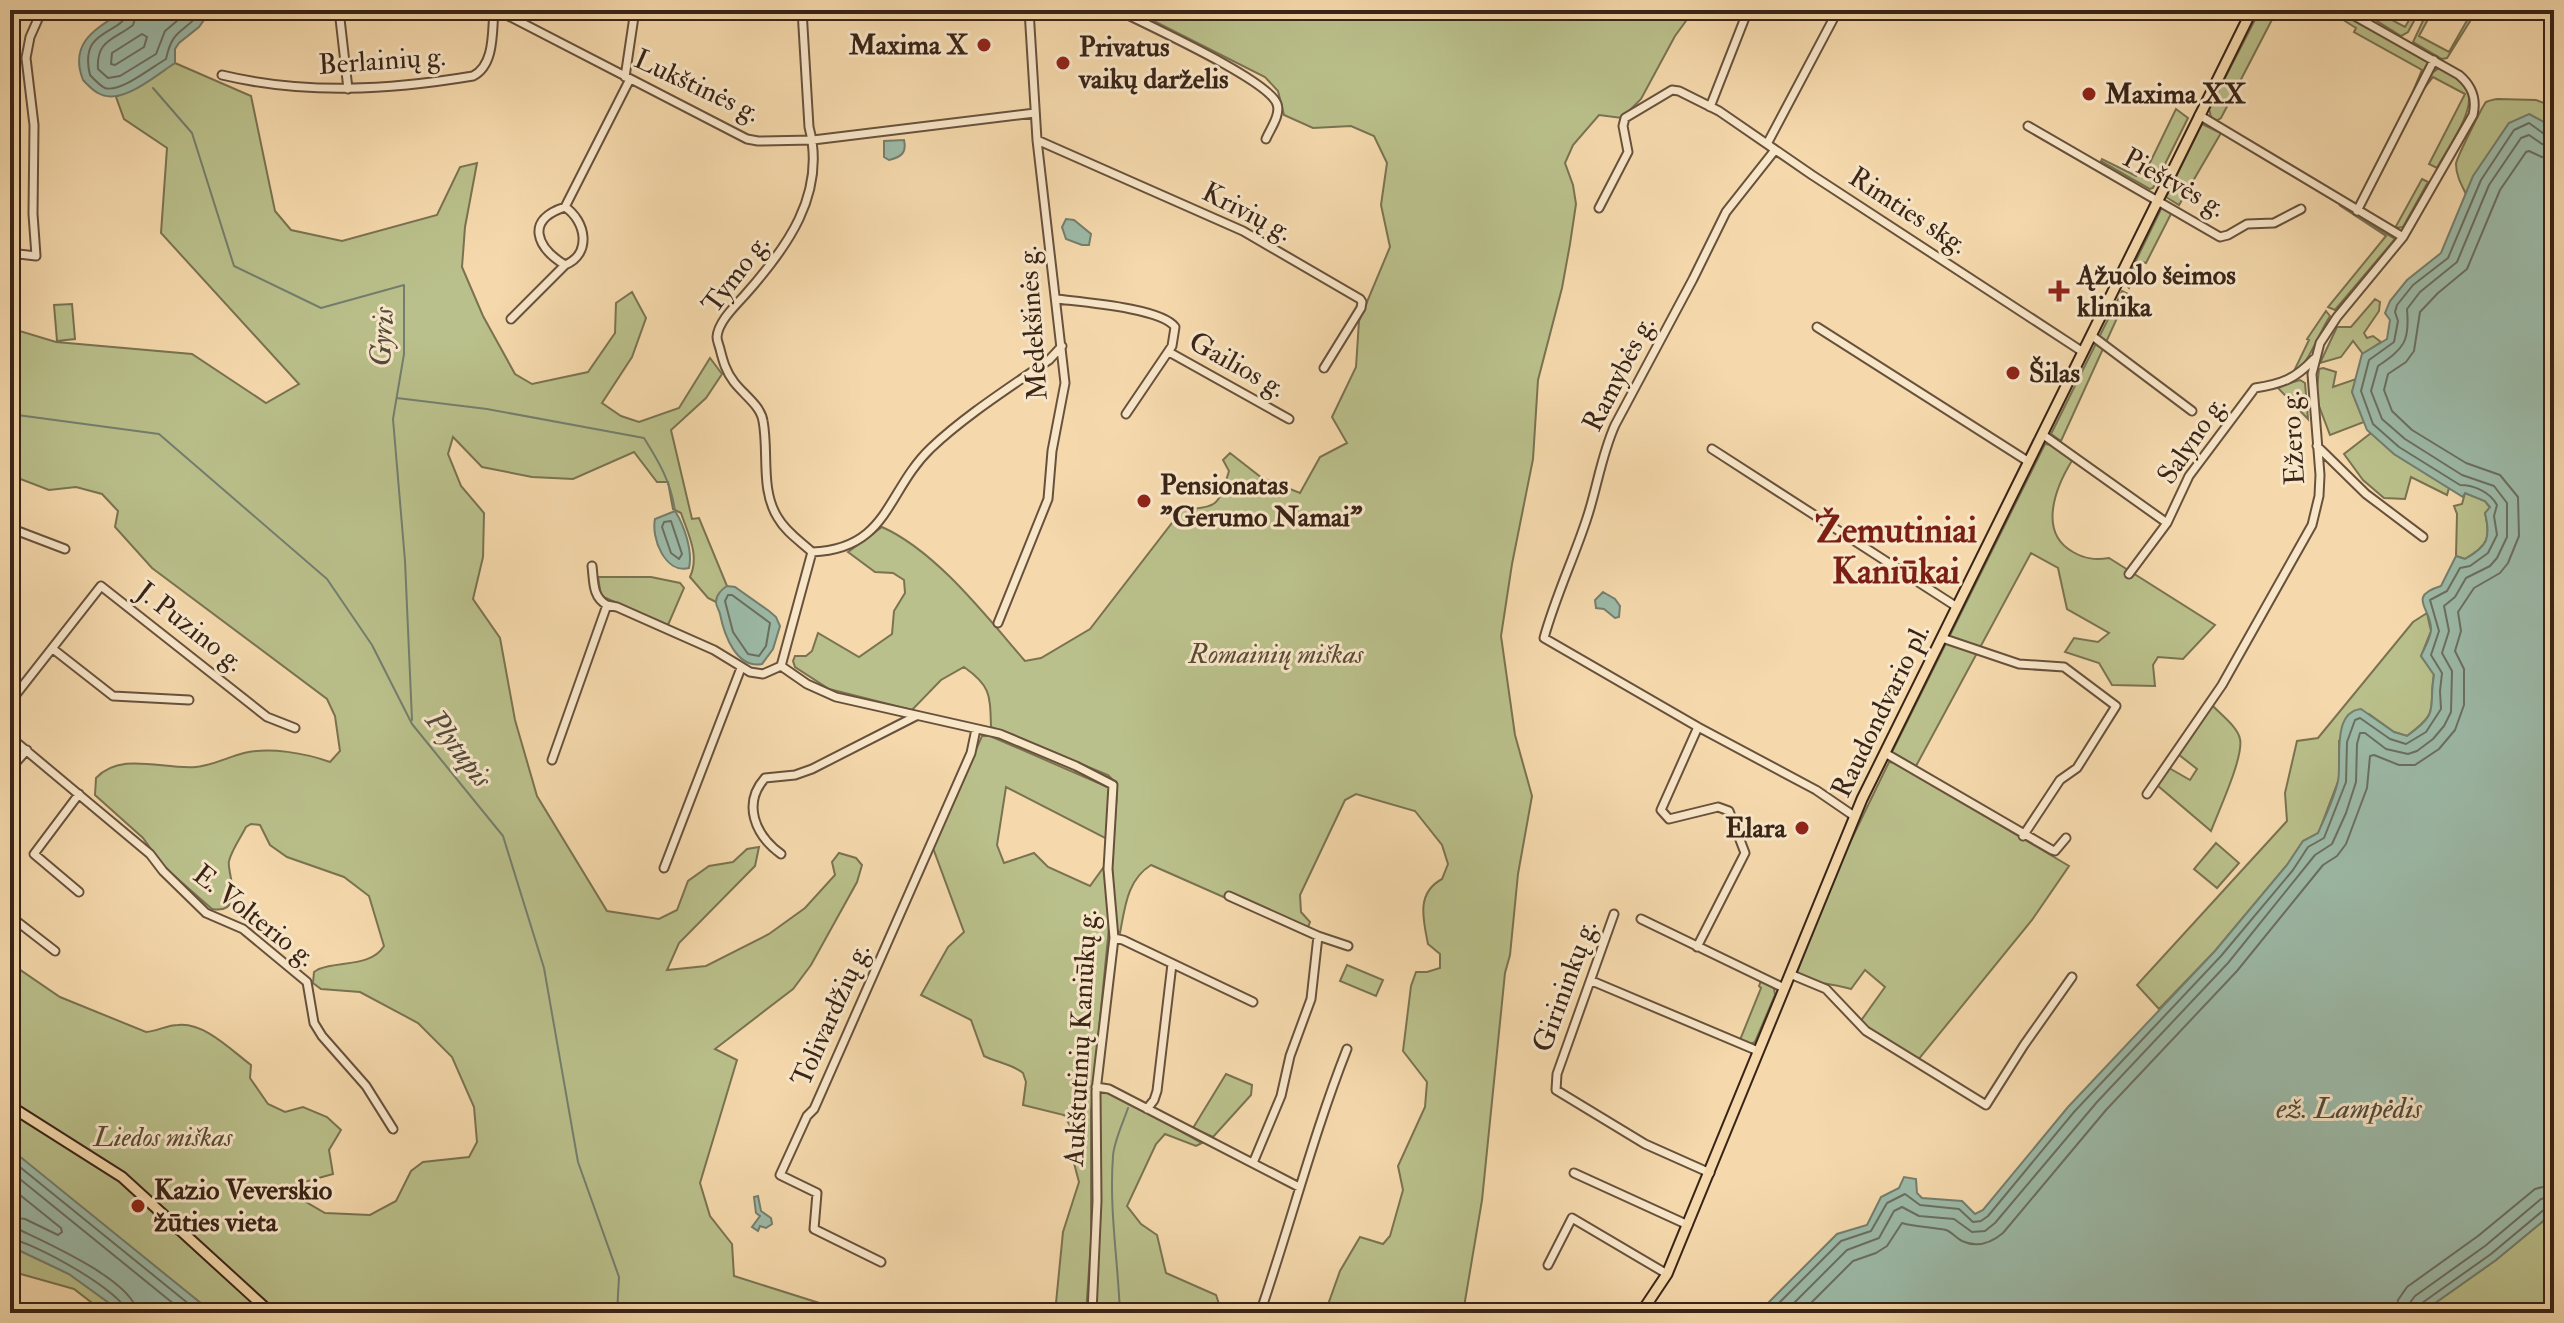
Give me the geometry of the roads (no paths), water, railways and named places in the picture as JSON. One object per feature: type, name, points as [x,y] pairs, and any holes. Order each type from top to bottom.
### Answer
[{"type":"main road","name":"Raudondvario pl.","points":[[1641,1313],[1667,1274],[1688,1225],[1854,816],[2252,10]]},
{"type":"main road","points":[[10,1106],[109,1166],[271,1313]]},
{"type":"street","points":[[10,253],[36,256],[34,125],[26,58],[30,37],[42,10]]},
{"type":"street","points":[[339,10],[348,89]]},
{"type":"street","name":"Berlainių g.","points":[[222,75],[278,86],[348,89],[436,82],[479,73],[489,56],[496,10]]},
{"type":"street","name":"Lukštinės g.","points":[[496,10],[747,139],[813,140],[1035,113]]},
{"type":"street","points":[[565,265],[544,248],[537,235],[541,225],[565,207],[628,78],[635,10]]},
{"type":"street","points":[[802,10],[809,127],[813,140]]},
{"type":"street","name":"Medekšinės g.","points":[[998,623],[1042,519],[1051,488],[1052,451],[1065,383],[1037,140],[1029,10]]},
{"type":"street","points":[[1118,10],[1235,70],[1267,90],[1278,105],[1278,112],[1266,139]]},
{"type":"street","points":[[1710,107],[1748,10]]},
{"type":"street","points":[[1767,144],[1838,10]]},
{"type":"street","name":"Ežero g.","points":[[2147,794],[2222,685],[2312,525],[2319,496],[2311,389],[2314,359],[2327,330],[2403,237],[2468,126],[2475,105],[2475,97],[2466,81],[2344,10]]},
{"type":"street","points":[[2357,211],[2434,60]]},
{"type":"street","name":"Rimties skg.","points":[[1599,208],[1628,152],[1623,126],[1625,118],[1672,90],[1679,91],[1710,107],[2083,352]]},
{"type":"street","points":[[2199,115],[2403,237]]},
{"type":"street","name":"Pieštvės g.","points":[[2028,126],[2220,237],[2247,224],[2274,223],[2301,209]]},
{"type":"street","name":"Tymo g.","points":[[812,552],[788,532],[776,515],[769,491],[763,417],[732,380],[724,365],[717,336],[736,304],[790,240],[806,207],[812,181],[813,140]]},
{"type":"street","name":"Krivių g.","points":[[1037,140],[1243,231],[1360,299],[1361,308],[1324,368]]},
{"type":"street","name":"Ramybės g.","points":[[1698,727],[1544,638],[1552,610],[1570,571],[1605,449],[1615,425],[1726,212],[1775,150]]},
{"type":"street","points":[[511,319],[565,265],[573,261],[582,247],[583,230],[565,207]]},
{"type":"street","name":"Gailios g.","points":[[1057,299],[1126,308],[1166,319],[1171,322],[1176,334],[1169,352],[1289,419]]},
{"type":"street","points":[[1817,327],[2029,462]]},
{"type":"street","points":[[2091,335],[2192,411]]},
{"type":"street","points":[[592,566],[599,601],[697,641],[750,672],[763,674],[781,666],[812,552],[835,550],[866,536],[929,450],[1049,360],[1062,346]]},
{"type":"street","points":[[1126,414],[1169,352]]},
{"type":"street","name":"Salyno g.","points":[[2129,574],[2167,523],[2189,476],[2255,388],[2285,383],[2298,376],[2314,359]]},
{"type":"street","points":[[2042,434],[2167,523]]},
{"type":"street","points":[[2317,446],[2366,494],[2423,537]]},
{"type":"street","points":[[1712,449],[1957,607]]},
{"type":"street","points":[[10,528],[65,549]]},
{"type":"street","name":"J. Puzino g.","points":[[10,702],[101,586],[267,717],[295,728]]},
{"type":"street","points":[[552,760],[607,605]]},
{"type":"street","points":[[1942,638],[2019,664],[2064,667],[2116,706],[2077,768],[2060,780],[2023,836]]},
{"type":"street","points":[[53,649],[113,696],[189,700]]},
{"type":"street","name":"Aukštutinių Kaniūkų g.","points":[[781,666],[807,684],[836,697],[976,729],[1018,742],[1113,785],[1108,869],[1114,938],[1096,1087],[1097,1217],[1092,1313]]},
{"type":"street","points":[[664,868],[741,668]]},
{"type":"street","points":[[781,854],[765,840],[752,813],[753,795],[765,778],[795,775],[812,769],[916,716]]},
{"type":"street","points":[[1697,947],[1745,853],[1729,811],[1718,807],[1669,819],[1661,810],[1698,727],[1816,790],[1854,816]]},
{"type":"street","name":"Tolivardžių g.","points":[[881,1262],[814,1229],[817,1193],[780,1175],[849,1032],[971,753],[976,729]]},
{"type":"street","name":"E. Volterio g.","points":[[10,737],[150,854],[206,913],[243,929],[307,982],[314,1023],[366,1086],[393,1129]]},
{"type":"street","points":[[10,769],[27,750]]},
{"type":"street","points":[[1885,753],[2023,836],[2055,851],[2066,838]]},
{"type":"street","points":[[79,794],[34,854],[79,892]]},
{"type":"street","points":[[1229,896],[1318,936],[1348,946]]},
{"type":"street","name":"Girininkų g.","points":[[1614,914],[1557,1074],[1556,1090],[1645,1144],[1710,1173]]},
{"type":"street","points":[[10,916],[55,951]]},
{"type":"street","points":[[1641,919],[1784,988]]},
{"type":"street","points":[[1253,1163],[1281,1096],[1290,1056],[1311,999],[1318,936]]},
{"type":"street","points":[[1114,938],[1253,1002]]},
{"type":"street","points":[[1147,1109],[1157,1091],[1172,964]]},
{"type":"street","points":[[1790,974],[1826,989],[1866,1031],[1986,1105],[2072,977]]},
{"type":"street","points":[[1592,981],[1758,1051]]},
{"type":"street","points":[[1260,1313],[1347,1049]]},
{"type":"street","points":[[1096,1087],[1109,1089],[1299,1187]]},
{"type":"street","points":[[1574,1173],[1688,1225]]},
{"type":"street","points":[[1548,1265],[1572,1218],[1667,1274]]},
{"type":"water","points":[[125,10],[211,10],[199,27],[179,43],[175,49],[175,63],[138,88],[117,96],[107,96],[96,92],[83,80],[79,55],[88,37]]},
{"type":"water","name":"ež. Lampėdis","points":[[2529,114],[2544,122],[2554,136],[2554,1212],[2496,1260],[2421,1313],[1758,1313],[1837,1234],[1867,1225],[1881,1197],[1899,1188],[1904,1177],[1916,1179],[1917,1193],[1922,1198],[1962,1201],[1975,1214],[1983,1210],[2068,1107],[2215,951],[2287,865],[2303,841],[2318,833],[2338,781],[2340,739],[2345,719],[2361,709],[2394,732],[2407,736],[2429,715],[2434,675],[2421,656],[2431,631],[2423,599],[2430,590],[2441,586],[2456,556],[2465,559],[2483,545],[2488,529],[2485,513],[2490,507],[2485,501],[2465,493],[2463,497],[2394,454],[2367,430],[2352,392],[2362,354],[2387,339],[2390,320],[2385,313],[2390,301],[2407,280],[2441,253],[2473,176],[2509,123]]},
{"type":"water","points":[[904,140],[905,148],[900,156],[889,160],[884,157],[884,141]]},
{"type":"water","points":[[1066,219],[1074,220],[1091,234],[1089,245],[1066,239],[1062,227]]},
{"type":"water","points":[[675,511],[687,538],[689,568],[673,566],[662,553],[655,536],[655,519]]},
{"type":"water","points":[[727,586],[735,587],[776,617],[780,626],[773,649],[762,664],[745,661],[728,640],[716,602]]},
{"type":"water","points":[[1603,592],[1620,606],[1619,617],[1596,608],[1595,600]]},
{"type":"water","points":[[10,1150],[213,1313],[123,1313],[69,1274],[10,1246]]},
{"type":"water","points":[[758,1196],[761,1211],[771,1218],[772,1224],[766,1228],[760,1226],[758,1231],[752,1227],[760,1216],[756,1213],[754,1197]]},
{"type":"waterway","name":"Gyris","points":[[153,88],[192,133],[234,266],[321,308],[404,285],[404,354],[393,419],[405,561],[412,720]]},
{"type":"waterway","points":[[397,398],[487,409],[644,438],[667,481],[675,511]]},
{"type":"waterway","name":"Plytupis","points":[[10,414],[159,434],[327,579],[372,645],[412,724],[503,836],[544,968],[578,1162],[619,1277],[617,1313]]},
{"type":"waterway","points":[[1120,1313],[1112,1176],[1115,1144],[1128,1108]]},
{"type":"place","name":"Maxima X","points":[[984,45]]},
{"type":"place","name":"Privatus vaikų darželis","points":[[1063,63]]},
{"type":"place","name":"Maxima XX","points":[[2089,94]]},
{"type":"place","name":"Ąžuolo šeimos klinika","points":[[2059,291]]},
{"type":"place","name":"Šilas","points":[[2013,373]]},
{"type":"place","name":"Pensionatas \"Gerumo Namai\"","points":[[1144,501]]},
{"type":"place","name":"Elara","points":[[1802,828]]},
{"type":"place","name":"Kazio Veverskio žūties vieta","points":[[138,1206]]},
{"type":"district","name":"Žemutiniai Kaniūkai","points":[[1896,550]]},
{"type":"park label","name":"Romainių miškas","points":[[1276,654]]},
{"type":"park label","name":"Liedos miškas","points":[[163,1137]]}]
